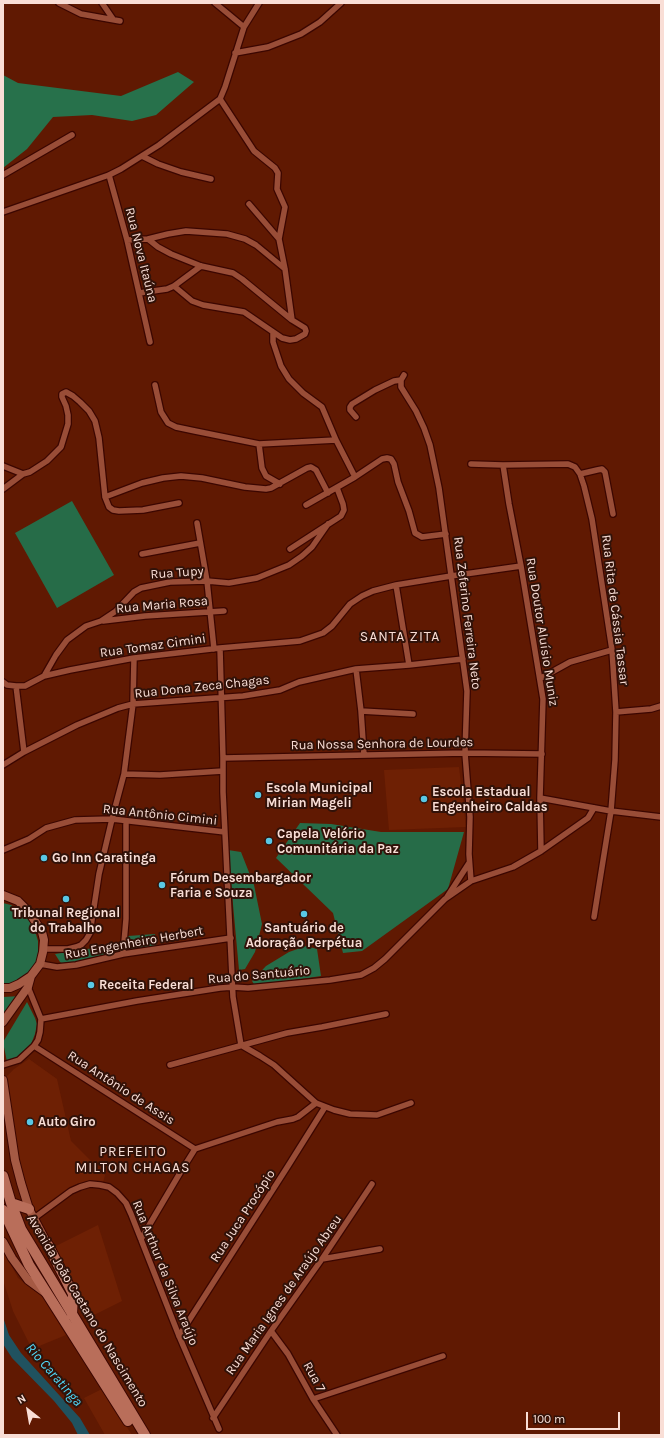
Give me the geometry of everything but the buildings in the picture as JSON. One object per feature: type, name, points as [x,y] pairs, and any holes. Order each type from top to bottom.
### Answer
[{"type":"highway","name":"Avenida João Caetano do Nascimento","points":[[3,1176],[6,1212],[29,1265],[137,1435]]},
{"type":"highway","points":[[6,1212],[31,1214]]},
{"type":"highway","name":"Avenida João Caetano do Nascimento","points":[[6,1212],[21,1229],[145,1435]]},
{"type":"highway","points":[[29,1265],[44,1254],[48,1245]]},
{"type":"highway","points":[[48,1245],[73,1294],[72,1315]]},
{"type":"main road","points":[[3,895],[18,901],[29,912],[42,932],[44,940],[44,949],[40,964],[31,976],[19,984],[3,988]]},
{"type":"main road","points":[[3,1022],[28,987],[31,976]]},
{"type":"main road","name":"Avenida João Caetano do Nascimento","points":[[3,1080],[15,1160],[31,1214],[48,1245]]},
{"type":"main road","name":"Avenida João Caetano do Nascimento","points":[[3,1242],[12,1258],[28,1280],[48,1295]]},
{"type":"street","points":[[59,3],[86,15],[120,21]]},
{"type":"street","points":[[102,3],[113,19]]},
{"type":"street","points":[[215,3],[244,27]]},
{"type":"street","points":[[3,212],[109,175],[121,169],[142,156],[220,99],[244,27],[259,3]]},
{"type":"street","points":[[235,53],[268,47],[301,34],[320,22],[341,3]]},
{"type":"street","points":[[220,99],[254,151],[275,168],[278,173],[277,189],[285,207],[279,239],[292,320]]},
{"type":"street","points":[[3,175],[72,135]]},
{"type":"street","points":[[142,156],[158,164],[181,172],[211,179]]},
{"type":"street","name":"Rua Nova Itaúna","points":[[109,175],[150,342]]},
{"type":"street","points":[[249,204],[279,239]]},
{"type":"street","points":[[126,240],[148,239],[186,231],[227,234],[256,244],[285,269]]},
{"type":"street","points":[[148,239],[158,247],[171,254],[201,266],[221,269],[238,276],[292,320],[305,328],[305,334],[296,339],[290,340],[282,338],[244,312],[203,305],[192,301],[174,286]]},
{"type":"street","points":[[139,293],[167,289],[174,286],[201,266]]},
{"type":"street","points":[[273,333],[273,342],[285,373],[303,393],[322,407],[336,440],[355,477]]},
{"type":"street","name":"Rua Zeferino Ferreira Neto","points":[[356,417],[350,410],[352,404],[375,390],[403,377],[401,387],[416,411],[430,446],[439,488],[446,534],[467,691],[465,753],[470,817],[469,863],[471,881]]},
{"type":"street","points":[[154,385],[161,412],[168,423],[176,427],[259,444],[336,440]]},
{"type":"street","points":[[3,489],[23,474],[30,472],[47,461],[61,447],[65,436],[68,415],[62,397],[64,393],[68,392],[89,411],[95,421],[100,438],[105,497],[109,507],[119,511],[143,510],[179,503]]},
{"type":"street","points":[[259,444],[262,468],[266,476],[280,484]]},
{"type":"street","points":[[306,505],[337,488],[382,459],[387,458],[391,459],[394,464],[398,482],[409,511],[415,533],[422,537],[446,534]]},
{"type":"street","points":[[471,464],[568,464],[575,467],[580,474],[602,470],[605,472],[613,514]]},
{"type":"street","name":"Rua Doutor Aluísio Muniz","points":[[503,465],[541,678],[543,699],[540,798],[541,851]]},
{"type":"street","points":[[3,466],[23,474]]},
{"type":"street","points":[[105,497],[142,483],[163,478],[181,476],[202,478],[260,489],[271,488],[311,467],[316,470],[328,493]]},
{"type":"street","name":"Rua Rita de Cássia Tassar","points":[[580,474],[592,519],[612,650],[616,712],[615,760],[611,811],[594,917]]},
{"type":"street","points":[[290,549],[341,516],[344,510],[337,488]]},
{"type":"street","points":[[197,524],[207,582],[209,612],[217,648],[221,698],[225,832],[233,997],[241,1045]]},
{"type":"street","name":"Rua Tupy","points":[[44,676],[67,640],[86,626],[101,621],[116,611],[134,592],[141,588],[170,582],[229,583],[257,578],[275,572],[289,565],[312,547],[328,524]]},
{"type":"street","points":[[142,554],[200,543]]},
{"type":"street","name":"Rua Tomaz Cimini","points":[[16,686],[25,686],[44,676],[134,658],[217,648],[286,643],[313,637],[323,633],[332,626],[350,604],[373,591],[396,585],[521,566]]},
{"type":"street","points":[[396,585],[410,665]]},
{"type":"street","name":"Rua Maria Rosa","points":[[101,621],[145,616],[224,611]]},
{"type":"street","points":[[541,678],[570,662],[612,650]]},
{"type":"street","points":[[44,949],[76,947],[81,945],[86,940],[90,933],[99,874],[124,774],[133,704],[134,658]]},
{"type":"street","name":"Rua Dona Zeca Chagas","points":[[3,765],[24,752],[77,725],[118,708],[133,704],[261,694],[280,690],[299,682],[356,670],[462,659]]},
{"type":"street","points":[[356,670],[364,755]]},
{"type":"street","points":[[3,682],[16,686],[24,752]]},
{"type":"street","points":[[616,712],[651,709],[661,706]]},
{"type":"street","points":[[361,711],[413,714]]},
{"type":"street","name":"Rua Nossa Senhora de Lourdes","points":[[223,758],[465,753],[542,754]]},
{"type":"street","points":[[124,774],[160,775],[223,771]]},
{"type":"street","points":[[540,798],[611,811],[661,816]]},
{"type":"street","points":[[446,899],[471,881],[512,867],[541,851],[588,818],[594,808]]},
{"type":"street","name":"Rua Antônio Cimini","points":[[3,850],[46,828],[75,820],[112,819],[225,832]]},
{"type":"street","points":[[123,954],[126,919],[126,821]]},
{"type":"street","points":[[446,899],[469,863]]},
{"type":"street","name":"Rua do Santuário","points":[[41,1019],[137,1001],[233,987],[248,988],[330,980],[361,975],[374,968],[385,959],[446,899]]},
{"type":"street","name":"Rua Engenheiro Herbert","points":[[40,964],[57,967],[123,954],[231,938]]},
{"type":"street","points":[[3,1065],[20,1060],[34,1046],[40,1032],[41,1019],[28,987]]},
{"type":"street","points":[[170,1065],[287,1033],[386,1014]]},
{"type":"street","points":[[241,1045],[274,1065],[316,1103],[325,1107],[350,1114],[377,1115],[412,1102]]},
{"type":"street","name":"Rua Antônio de Assis","points":[[34,1046],[195,1149]]},
{"type":"street","points":[[141,1239],[195,1149],[277,1122],[293,1119],[298,1117],[316,1103]]},
{"type":"street","name":"Rua Juca Procópio","points":[[179,1336],[325,1107]]},
{"type":"street","name":"Rua Arthur da Silva Araújo","points":[[31,1214],[71,1191],[90,1184],[109,1187],[126,1203],[179,1336],[219,1429]]},
{"type":"street","name":"Rua Maria Ignes de Araújo Abreu","points":[[213,1418],[372,1184]]},
{"type":"street","points":[[322,1259],[380,1249]]},
{"type":"street","name":"Rua 7","points":[[271,1331],[288,1354],[313,1399],[337,1435]]},
{"type":"street","points":[[313,1399],[443,1356]]},
{"type":"shaded area","name":"Escola Estadual Engenheiro Caldas","points":[[459,767],[466,827],[389,830],[384,770]]},
{"type":"shaded area","points":[[29,1059],[57,1079],[71,1141],[105,1175],[103,1183],[86,1181],[75,1186],[33,1215],[22,1179],[5,1078],[14,1069]]},
{"type":"shaded area","points":[[98,1225],[122,1301],[86,1319],[50,1249]]},
{"type":"shaded area","points":[[3,1250],[18,1278],[42,1296],[66,1335],[32,1349],[13,1311],[3,1280]]},
{"type":"shaded area","points":[[102,1389],[132,1435],[105,1435],[84,1398]]},
{"type":"green space","points":[[178,72],[194,82],[156,115],[132,121],[92,115],[53,117],[27,149],[3,168],[3,75],[18,83],[121,96]]},
{"type":"green space","points":[[72,501],[114,575],[57,608],[15,533]]},
{"type":"green space","points":[[300,823],[331,824],[381,832],[464,832],[448,889],[362,951],[343,953],[333,913],[276,858]]},
{"type":"green space","points":[[228,850],[241,852],[254,885],[262,924],[255,952],[245,969],[239,970]]},
{"type":"green space","points":[[3,903],[11,905],[22,912],[30,922],[38,941],[38,953],[37,961],[30,975],[3,991]]},
{"type":"green space","points":[[155,934],[157,952],[135,954],[130,948],[128,936]]},
{"type":"green space","points":[[119,944],[113,956],[65,965],[60,962],[55,954]]},
{"type":"green space","points":[[306,946],[317,949],[321,976],[255,986],[252,981],[266,966],[289,952]]},
{"type":"green space","points":[[21,996],[3,1022],[3,997]]},
{"type":"green space","points":[[27,1002],[37,1024],[35,1034],[30,1047],[16,1059],[7,1062],[3,1042]]},
{"type":"water","points":[[3,1317],[9,1335],[21,1353],[80,1418],[90,1435],[78,1435],[72,1423],[54,1401],[12,1358],[3,1344]]},
{"type":"place","name":"Escola Municipal Mirian Mageli","points":[[258,795]]},
{"type":"place","name":"Escola Estadual Engenheiro Caldas","points":[[424,799]]},
{"type":"place","name":"Capela Velório Comunitária da Paz","points":[[269,841]]},
{"type":"place","name":"Go Inn Caratinga","points":[[44,858]]},
{"type":"place","name":"Fórum Desembargador Faria e Souza","points":[[162,885]]},
{"type":"place","name":"Tribunal Regional do Trabalho","points":[[66,899]]},
{"type":"place","name":"Santuário de Adoração Perpétua","points":[[304,914]]},
{"type":"place","name":"Receita Federal","points":[[91,985]]},
{"type":"place","name":"Auto Giro","points":[[30,1122]]},
{"type":"district","name":"SANTA ZITA","points":[[400,637]]},
{"type":"district","name":"PREFEITO MILTON CHAGAS","points":[[133,1160]]},
{"type":"water label","name":"Rio Caratinga","points":[[54,1375]]}]
